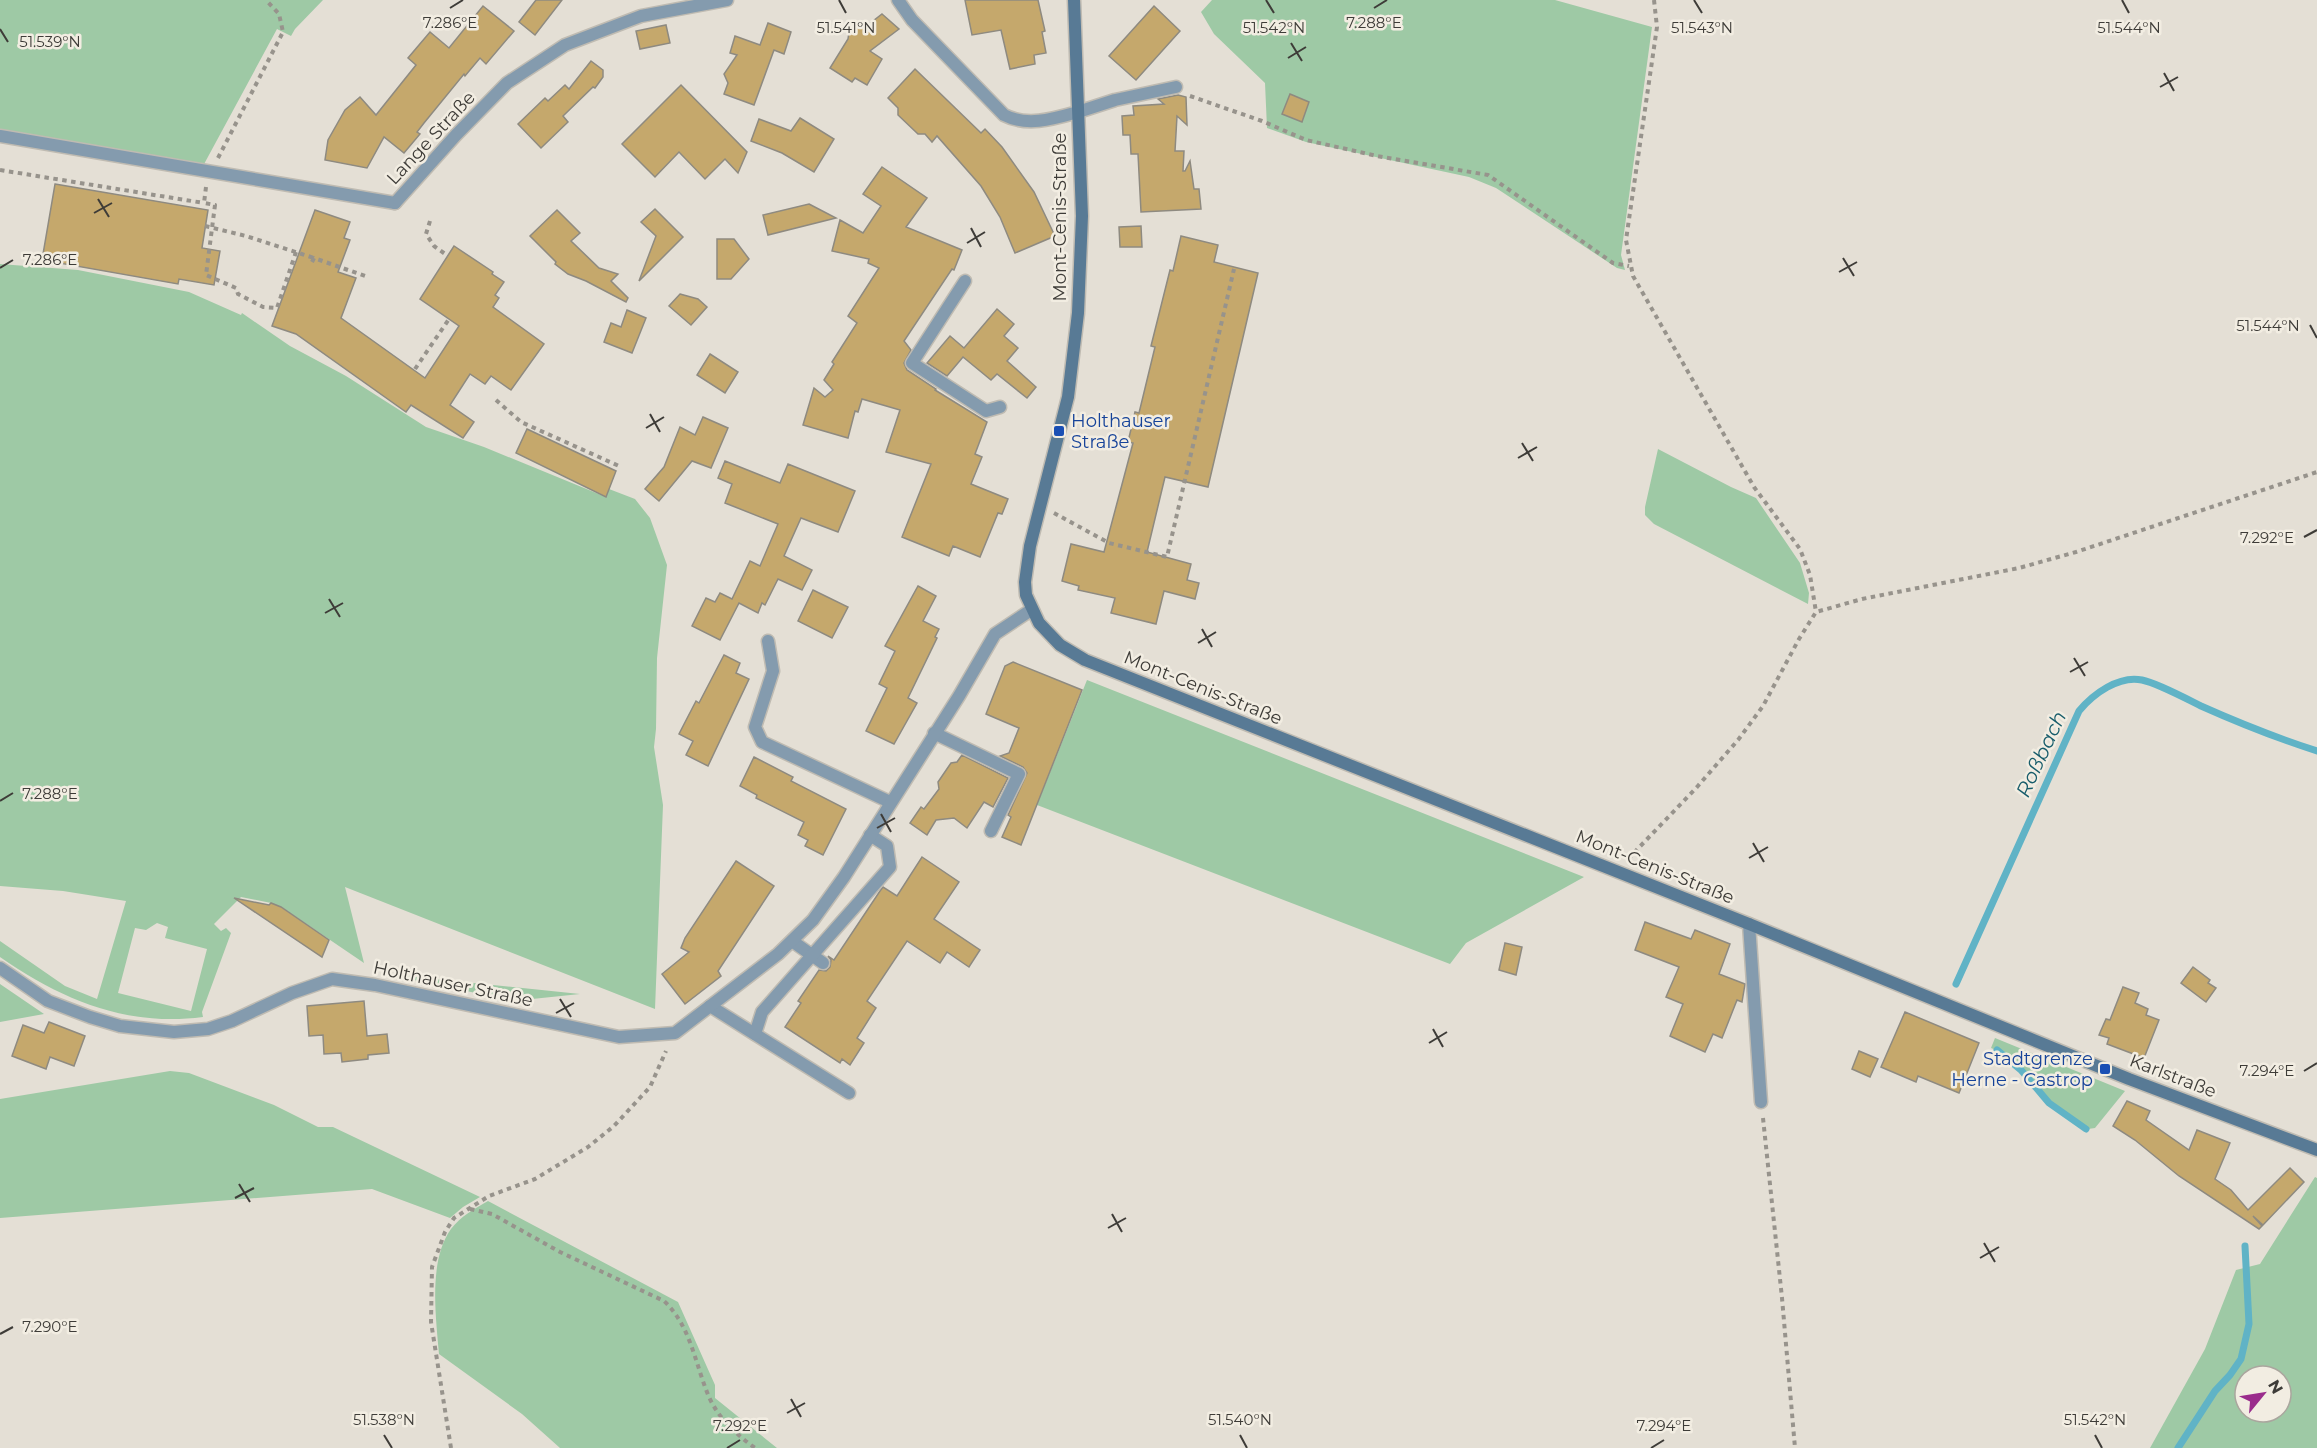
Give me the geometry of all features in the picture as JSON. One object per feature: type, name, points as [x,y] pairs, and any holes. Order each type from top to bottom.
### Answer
[{"type":"main road","name":"Mont-Cenis-Straße","points":[[1074,0],[1082,216],[1078,313],[1068,397],[1026,565],[1026,595],[1031,610],[1049,636],[1085,660],[1950,1005]]},
{"type":"main road","name":"Karlstraße","points":[[1950,1005],[2129,1079],[2317,1150]]},
{"type":"street","name":"Lange Straße","points":[[0,136],[208,178],[395,203],[456,135],[507,83],[564,45],[641,16],[727,0]]},
{"type":"street","points":[[898,0],[912,20],[995,107],[1015,121],[1030,122],[1078,112],[1115,100],[1176,87]]},
{"type":"street","points":[[965,281],[912,363],[986,411],[1000,407]]},
{"type":"street","points":[[675,1033],[778,954],[813,920],[870,835],[995,634],[1031,610]]},
{"type":"street","points":[[768,642],[773,671],[755,727],[762,742],[890,802]]},
{"type":"street","points":[[934,733],[1019,774],[991,831]]},
{"type":"street","points":[[754,1034],[762,1012],[890,867],[887,846],[870,835]]},
{"type":"street","points":[[1749,924],[1761,1102]]},
{"type":"street","points":[[792,941],[823,963]]},
{"type":"street","name":"Holthauser Straße","points":[[0,968],[48,1001],[90,1017],[120,1026],[174,1032],[208,1029],[232,1021],[292,993],[332,979],[375,985],[619,1037],[675,1033]]},
{"type":"street","points":[[710,1006],[849,1093]]},
{"type":"path","points":[[204,203],[208,178],[283,32],[279,14],[266,0]]},
{"type":"path","points":[[1654,0],[1657,27],[1626,240],[1629,266],[1754,487],[1800,549],[1810,574],[1816,612]]},
{"type":"path","points":[[1176,87],[1192,97],[1262,121],[1306,140],[1377,156],[1488,175],[1613,263],[1629,266]]},
{"type":"path","points":[[0,170],[215,205],[208,226],[206,275],[236,288],[238,294],[263,307],[277,308],[296,252]]},
{"type":"path","points":[[430,221],[426,234],[434,246],[448,256]]},
{"type":"path","points":[[208,226],[296,252],[313,260],[365,276]]},
{"type":"path","points":[[1040,505],[1109,543],[1167,557],[1234,269]]},
{"type":"path","points":[[415,369],[449,319]]},
{"type":"path","points":[[496,400],[522,422],[619,466]]},
{"type":"path","points":[[1620,873],[1633,853],[1697,787],[1738,740],[1763,706],[1798,639],[1816,612],[1862,599],[2030,565],[2317,472]]},
{"type":"path","points":[[451,1448],[431,1322],[432,1267],[445,1232],[454,1218],[469,1208],[489,1196],[534,1179],[588,1147],[614,1126],[650,1087],[675,1033]]},
{"type":"path","points":[[1761,1102],[1795,1448]]},
{"type":"path","points":[[469,1208],[492,1214],[560,1252],[664,1301],[681,1323],[709,1397],[721,1416],[737,1434],[755,1448]]},
{"type":"green space","points":[[0,0],[323,0],[291,36],[277,29],[203,166],[0,132]]},
{"type":"green space","points":[[1212,0],[1555,0],[1652,27],[1621,255],[1625,270],[1617,268],[1496,188],[1469,177],[1306,142],[1267,128],[1265,83],[1214,34],[1201,12]]},
{"type":"green space","points":[[0,264],[78,270],[189,292],[241,315],[242,313],[290,346],[346,376],[426,427],[484,447],[606,497],[609,489],[635,499],[650,518],[667,565],[657,658],[654,747],[663,805],[655,1009],[345,887],[364,963],[283,908],[241,897],[214,924],[221,931],[226,928],[231,933],[202,1012],[203,1017],[175,1019],[121,1014],[71,998],[23,972],[0,957],[0,941],[65,986],[97,999],[126,901],[63,891],[0,886]],"holes":[[[157,923],[168,927],[165,938],[207,949],[191,1011],[118,993],[135,928],[146,930]]]},
{"type":"green space","points":[[1658,449],[1756,498],[1800,563],[1809,593],[1808,604],[1654,524],[1645,515]]},
{"type":"green space","points":[[1087,680],[1584,877],[1466,943],[1450,964],[1037,805]]},
{"type":"green space","points":[[386,974],[580,994],[513,1001]]},
{"type":"green space","points":[[0,984],[44,1014],[0,1022]]},
{"type":"green space","points":[[1995,1038],[2125,1091],[2095,1128],[2088,1129],[2049,1101],[2009,1058],[1991,1048]]},
{"type":"green space","points":[[170,1071],[189,1073],[274,1105],[318,1127],[333,1127],[480,1197],[450,1218],[372,1189],[0,1218],[0,1099]]},
{"type":"green space","points":[[2315,1177],[2317,1178],[2317,1448],[2150,1448],[2205,1349],[2236,1270],[2260,1264]]},
{"type":"green space","points":[[488,1201],[678,1302],[715,1385],[715,1398],[777,1448],[560,1448],[522,1414],[439,1354],[435,1290],[439,1257],[444,1242],[455,1224]]},
{"type":"building","points":[[536,0],[562,0],[535,35],[519,22]]},
{"type":"building","points":[[965,0],[1038,0],[1045,31],[1042,32],[1046,53],[1034,55],[1035,64],[1010,69],[1001,30],[972,35]]},
{"type":"building","points":[[483,6],[514,31],[486,64],[480,58],[465,76],[464,74],[417,132],[420,134],[404,153],[384,137],[367,168],[325,160],[328,140],[345,110],[360,97],[376,115],[416,65],[408,58],[430,32],[449,48]]},
{"type":"building","points":[[1154,6],[1180,31],[1136,80],[1109,56]]},
{"type":"building","points":[[882,14],[899,29],[870,51],[882,59],[867,85],[855,78],[852,82],[830,68],[848,39],[849,32],[861,23],[864,28]]},
{"type":"building","points":[[768,23],[791,32],[784,54],[774,50],[754,105],[724,94],[728,83],[724,74],[737,55],[730,53],[735,36],[760,45]]},
{"type":"building","points":[[666,25],[670,43],[640,49],[636,31]]},
{"type":"building","points":[[591,61],[603,70],[603,77],[595,88],[593,87],[563,116],[568,122],[541,148],[518,124],[545,98],[548,101],[565,85],[569,89]]},
{"type":"building","points":[[915,69],[981,133],[985,129],[1002,147],[1034,192],[1055,236],[1015,253],[1000,217],[981,186],[937,136],[932,142],[925,134],[918,134],[898,115],[898,108],[888,98]]},
{"type":"building","points":[[681,85],[747,152],[738,173],[725,159],[705,179],[679,152],[655,177],[622,144]]},
{"type":"building","points":[[1290,94],[1309,102],[1302,122],[1282,114]]},
{"type":"building","points":[[1178,95],[1186,97],[1187,125],[1177,116],[1175,151],[1184,151],[1183,171],[1190,161],[1194,189],[1199,189],[1201,209],[1141,212],[1138,154],[1131,154],[1130,135],[1123,135],[1122,116],[1134,115],[1133,106],[1164,104],[1158,99]]},
{"type":"building","points":[[800,118],[834,139],[814,172],[782,153],[751,141],[759,119],[791,131]]},
{"type":"building","points":[[882,167],[927,198],[906,227],[962,250],[954,270],[952,269],[904,341],[911,350],[904,363],[907,370],[935,390],[987,422],[975,454],[982,457],[971,484],[1008,499],[1002,514],[998,513],[980,557],[953,546],[949,556],[902,537],[931,464],[886,452],[900,410],[862,399],[858,412],[855,411],[848,438],[803,425],[814,388],[825,397],[833,390],[824,380],[834,364],[832,362],[857,323],[848,316],[879,268],[868,263],[869,259],[832,251],[840,220],[863,233],[881,206],[863,194]]},
{"type":"building","points":[[55,184],[208,210],[202,248],[220,251],[214,285],[179,279],[178,284],[42,260]]},
{"type":"building","points":[[809,204],[836,218],[768,235],[763,215]]},
{"type":"building","points":[[655,209],[683,237],[639,281],[656,236],[641,222]]},
{"type":"building","points":[[315,210],[350,222],[344,238],[350,240],[338,272],[356,278],[341,318],[425,378],[459,326],[420,299],[454,246],[504,282],[495,295],[499,298],[493,307],[544,344],[511,390],[491,376],[485,384],[470,374],[450,405],[474,422],[463,438],[411,405],[406,412],[296,334],[272,326]]},
{"type":"building","points":[[557,210],[580,233],[571,241],[599,268],[618,274],[611,281],[628,298],[626,302],[568,274],[555,264],[556,262],[530,236]]},
{"type":"building","points":[[1141,226],[1142,247],[1120,247],[1119,227]]},
{"type":"building","points":[[1181,236],[1218,245],[1214,262],[1258,273],[1208,487],[1165,477],[1147,552],[1191,564],[1187,580],[1199,583],[1195,599],[1164,591],[1156,624],[1111,613],[1115,598],[1078,590],[1079,586],[1062,581],[1071,544],[1104,552],[1133,443],[1128,442],[1135,412],[1139,413],[1155,347],[1151,346]]},
{"type":"building","points":[[717,239],[734,239],[749,259],[731,279],[717,279]]},
{"type":"building","points":[[680,294],[698,299],[707,307],[691,325],[669,306]]},
{"type":"building","points":[[997,309],[1014,324],[1004,336],[1018,348],[1007,361],[1036,387],[1027,398],[997,374],[991,380],[963,357],[947,376],[927,363],[950,336],[964,348]]},
{"type":"building","points":[[627,310],[646,318],[632,353],[604,342],[611,323],[621,327]]},
{"type":"building","points":[[710,354],[738,372],[725,393],[697,375]]},
{"type":"building","points":[[703,417],[728,428],[711,468],[692,461],[659,501],[645,489],[664,467],[680,427],[695,435]]},
{"type":"building","points":[[527,429],[616,471],[606,497],[516,453]]},
{"type":"building","points":[[725,461],[780,483],[788,464],[855,491],[838,532],[801,518],[784,556],[812,570],[802,590],[778,579],[765,605],[762,603],[758,613],[739,603],[720,640],[692,626],[706,598],[715,602],[720,593],[732,599],[750,561],[760,566],[778,524],[725,503],[732,484],[718,478]]},
{"type":"building","points":[[918,586],[936,596],[923,621],[939,629],[935,637],[937,638],[908,698],[917,703],[894,744],[866,731],[887,688],[879,684],[895,651],[885,646]]},
{"type":"building","points":[[813,590],[848,607],[832,638],[798,621]]},
{"type":"building","points":[[724,655],[740,663],[736,673],[749,679],[708,766],[686,755],[693,741],[679,734],[696,701],[699,703]]},
{"type":"building","points":[[1013,662],[1082,690],[1021,845],[1002,837],[1011,817],[1008,815],[1027,773],[1023,767],[1000,756],[1009,753],[1019,728],[986,714],[1005,666]]},
{"type":"building","points":[[962,755],[1008,778],[993,807],[984,802],[967,828],[954,818],[936,820],[927,835],[910,823],[921,807],[924,809],[939,789],[938,782],[951,763],[957,762]]},
{"type":"building","points":[[754,757],[793,777],[791,781],[846,809],[823,855],[805,846],[808,840],[798,835],[804,822],[756,798],[757,795],[740,786]]},
{"type":"building","points":[[922,857],[959,882],[934,919],[980,950],[969,967],[947,952],[940,963],[907,941],[867,1001],[876,1008],[857,1038],[864,1043],[850,1065],[842,1059],[840,1063],[785,1027],[801,1003],[798,1001],[819,970],[826,971],[830,967],[831,960],[828,956],[834,960],[883,887],[897,896]]},
{"type":"building","points":[[736,861],[774,886],[718,971],[721,976],[685,1004],[662,974],[689,952],[681,948],[685,938]]},
{"type":"building","points":[[234,898],[269,905],[271,903],[281,907],[329,940],[322,957]]},
{"type":"building","points":[[1645,922],[1691,939],[1695,930],[1730,944],[1719,974],[1745,984],[1742,1002],[1737,1000],[1722,1038],[1713,1034],[1705,1052],[1670,1036],[1683,1004],[1666,997],[1679,967],[1635,950]]},
{"type":"building","points":[[1505,943],[1522,947],[1516,975],[1499,970]]},
{"type":"building","points":[[2193,967],[2210,980],[2208,983],[2216,988],[2206,1002],[2181,983]]},
{"type":"building","points":[[2123,987],[2139,993],[2135,1003],[2148,1009],[2146,1015],[2159,1020],[2144,1058],[2107,1044],[2109,1038],[2099,1035],[2106,1019],[2110,1020]]},
{"type":"building","points":[[364,1001],[367,1036],[387,1034],[389,1053],[368,1055],[368,1059],[342,1062],[341,1053],[324,1054],[323,1035],[309,1036],[307,1006]]},
{"type":"building","points":[[1905,1012],[1979,1043],[1959,1093],[1918,1076],[1916,1082],[1881,1067]]},
{"type":"building","points":[[49,1022],[85,1036],[74,1066],[50,1057],[46,1069],[12,1056],[23,1025],[44,1033]]},
{"type":"building","points":[[1859,1051],[1878,1059],[1870,1077],[1852,1069]]},
{"type":"building","points":[[2127,1101],[2150,1111],[2146,1120],[2189,1150],[2197,1130],[2230,1143],[2215,1179],[2231,1190],[2248,1210],[2290,1168],[2304,1182],[2263,1225],[2253,1216],[2262,1226],[2259,1229],[2179,1176],[2135,1140],[2113,1126]]},
{"type":"waterway","name":"Roßbach","points":[[1956,984],[2079,711],[2099,692],[2124,680],[2142,680],[2244,724],[2317,751]]},
{"type":"waterway","name":"Roßbach","points":[[1997,1050],[2021,1070],[2049,1103],[2086,1129]]},
{"type":"waterway","name":"Roßbach","points":[[2178,1448],[2215,1391],[2241,1359],[2249,1324],[2245,1246]]},
{"type":"place","name":"Holthauser Straße","points":[[1059,431]]},
{"type":"place","name":"Stadtgrenze Herne - Castrop","points":[[2105,1069]]}]
